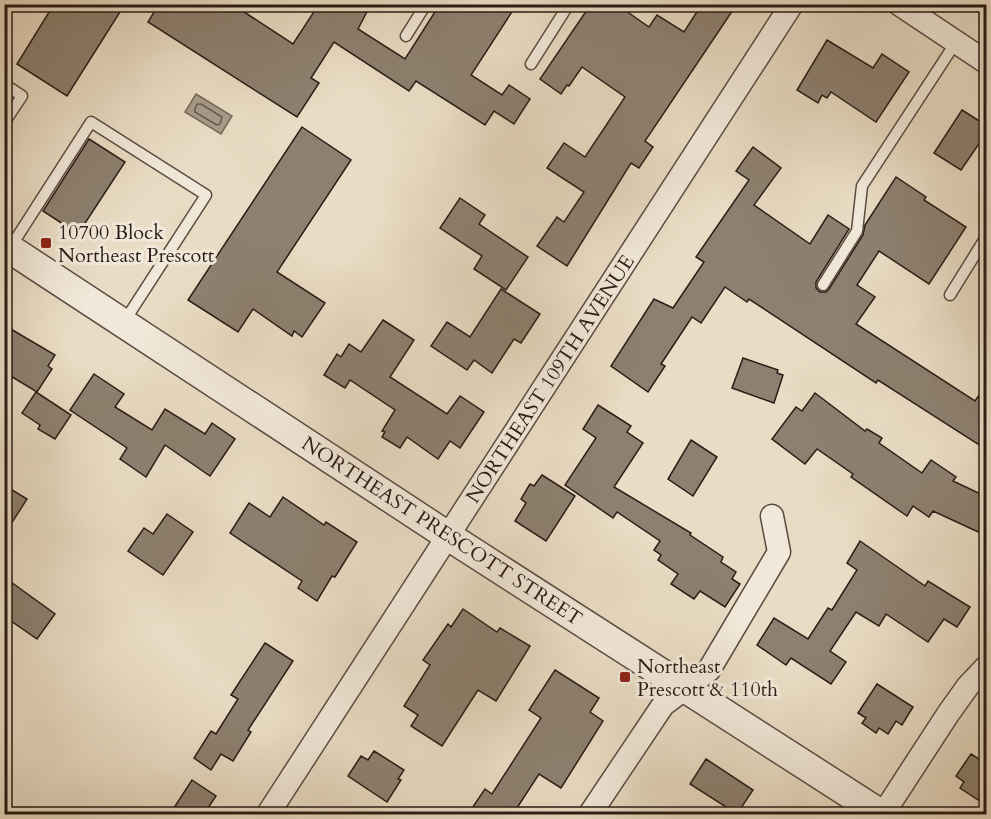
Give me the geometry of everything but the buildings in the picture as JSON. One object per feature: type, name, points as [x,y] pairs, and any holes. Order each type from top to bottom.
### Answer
[{"type":"street","name":"NORTHEAST 109TH AVENUE","points":[[268,814],[792,4]]},
{"type":"street","points":[[898,4],[987,62]]},
{"type":"street","name":"NORTHEAST PRESCOTT STREET","points":[[7,247],[448,536],[882,814]]},
{"type":"street","points":[[590,814],[663,705],[709,670],[779,552],[772,516]]},
{"type":"street","points":[[882,814],[948,714],[968,686],[987,667]]},
{"type":"lane","points":[[406,36],[426,4]]},
{"type":"lane","points":[[531,64],[569,4]]},
{"type":"lane","points":[[823,285],[858,231],[862,186],[956,42]]},
{"type":"lane","points":[[4,84],[22,96],[4,123]]},
{"type":"lane","points":[[7,247],[91,122],[206,195],[124,323]]},
{"type":"lane","points":[[950,295],[987,237]]},
{"type":"water","points":[[196,94],[232,116],[221,134],[185,112]]},
{"type":"place","name":"10700 Block Northeast Prescott","points":[[46,243]]},
{"type":"place","name":"Northeast Prescott & 110th","points":[[625,677]]}]
